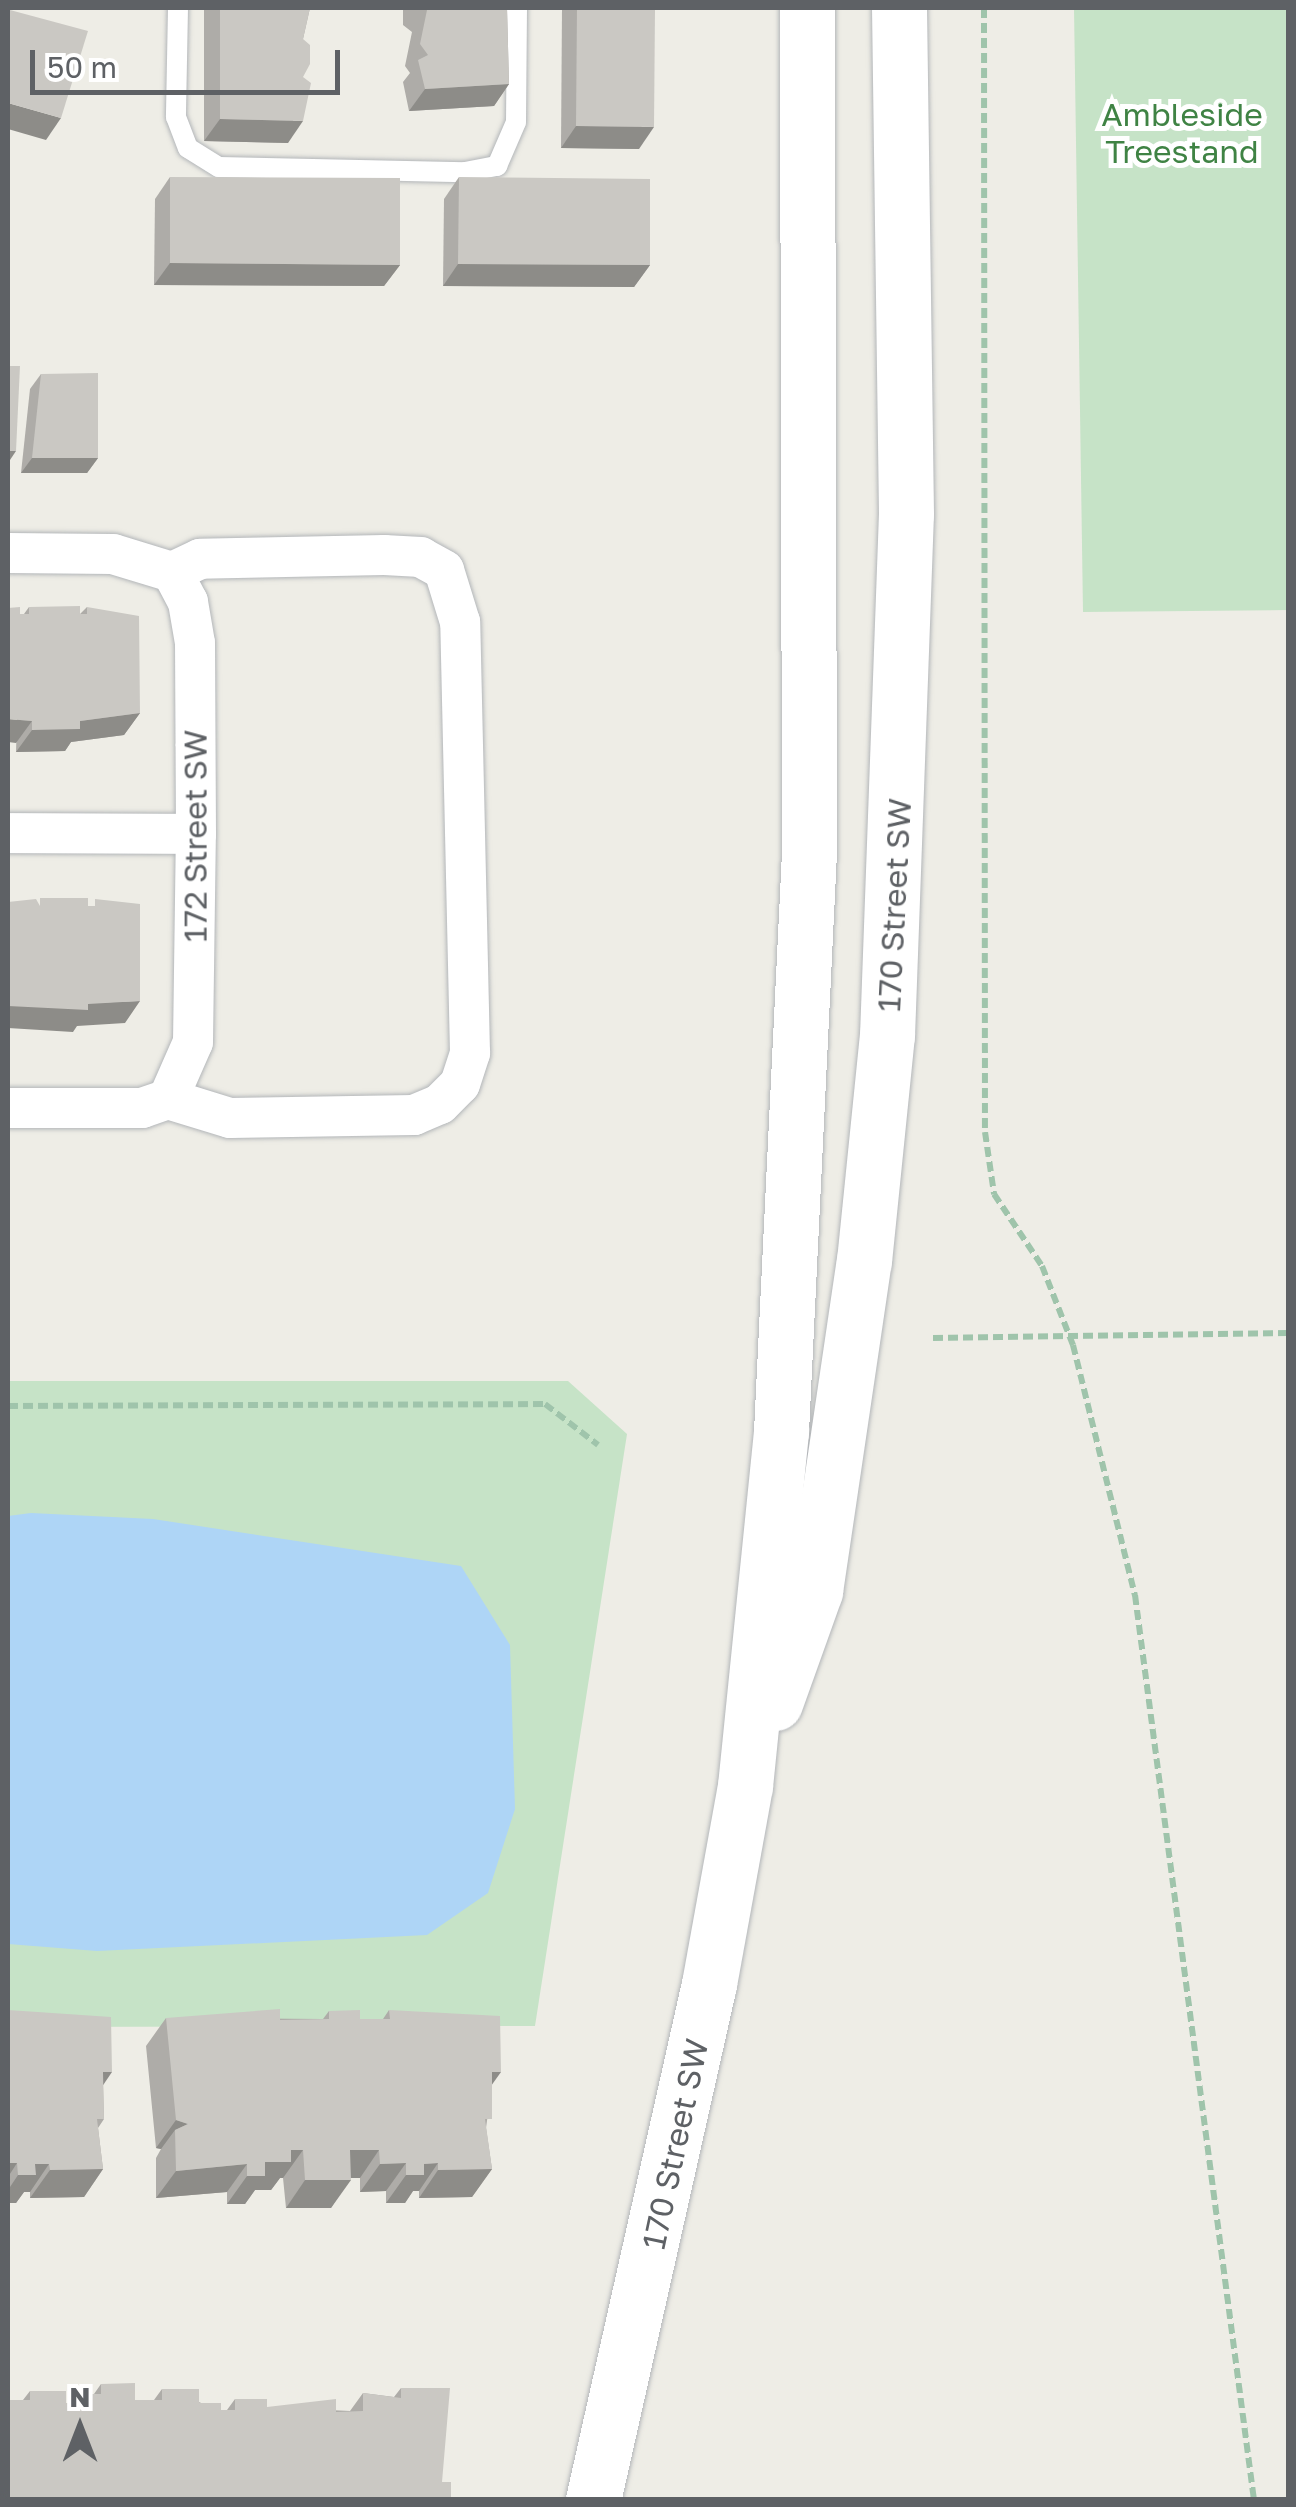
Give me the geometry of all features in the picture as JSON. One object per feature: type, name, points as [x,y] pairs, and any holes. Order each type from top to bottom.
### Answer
[{"type":"main road","name":"170 Street SW","points":[[593,2500],[698,2038],[745,1786],[782,1431],[804,1028],[807,8]]},
{"type":"main road","name":"170 Street SW","points":[[745,1786],[815,1591],[864,1261],[887,1036],[906,514],[899,8]]},
{"type":"street","points":[[8,553],[114,554],[172,572],[200,559],[384,555],[421,557],[444,570],[460,622],[470,1053],[460,1084],[440,1104],[414,1116],[230,1118],[168,1099],[142,1108],[8,1108]]},
{"type":"street","name":"172 Street SW","points":[[168,1099],[193,1042],[196,834],[195,643],[188,602],[172,572]]},
{"type":"street","points":[[8,833],[196,834]]},
{"type":"lane","points":[[178,8],[176,117],[188,148],[218,167],[464,172],[497,166],[516,122],[517,8]]},
{"type":"path","points":[[984,8],[985,1132],[994,1194],[1042,1266],[1070,1334],[1135,1595],[1254,2500]]},
{"type":"path","points":[[933,1338],[1288,1332]]},
{"type":"path","points":[[8,1406],[545,1404],[598,1445]]},
{"type":"green space","name":"Ambleside Treestand","points":[[1074,8],[1288,8],[1288,610],[1083,612]]},
{"type":"green space","points":[[8,1381],[568,1381],[627,1434],[535,2026],[8,2027]]},
{"type":"water","points":[[31,1513],[153,1519],[461,1566],[510,1645],[515,1809],[488,1893],[427,1935],[97,1951],[8,1944],[8,1516]]},
{"type":"building","points":[[220,8],[310,8],[303,39],[310,45],[310,64],[303,77],[311,83],[303,121],[220,119]]},
{"type":"building","points":[[424,8],[507,8],[509,84],[425,89],[418,60],[428,55],[420,44],[427,10]]},
{"type":"building","points":[[577,8],[655,8],[654,127],[576,126]]},
{"type":"building","points":[[10,10],[88,31],[61,118],[8,103]]},
{"type":"building","points":[[170,177],[400,178],[400,265],[170,263]]},
{"type":"building","points":[[459,177],[650,179],[650,265],[458,264]]},
{"type":"building","points":[[8,366],[20,366],[16,451],[8,451]]},
{"type":"building","points":[[98,373],[98,458],[32,458],[41,374]]},
{"type":"building","points":[[80,606],[80,614],[87,614],[87,607],[139,616],[140,713],[80,721],[80,729],[32,730],[32,721],[8,719],[8,608],[20,607],[20,614],[29,614],[29,607]]},
{"type":"building","points":[[40,898],[88,898],[88,906],[95,906],[95,899],[140,904],[140,1001],[88,1004],[88,1010],[8,1006],[8,902],[36,899],[40,906]]},
{"type":"building","points":[[280,2009],[280,2020],[329,2019],[329,2011],[360,2010],[360,2019],[390,2019],[389,2010],[500,2016],[501,2072],[492,2072],[492,2119],[485,2119],[492,2169],[438,2170],[438,2163],[424,2164],[424,2175],[406,2175],[406,2163],[380,2164],[379,2150],[350,2150],[351,2180],[305,2180],[303,2150],[291,2150],[291,2162],[265,2162],[265,2176],[247,2176],[247,2164],[176,2171],[175,2130],[188,2124],[176,2120],[166,2018]]},
{"type":"building","points":[[8,2010],[111,2017],[112,2072],[103,2072],[104,2119],[97,2119],[103,2169],[50,2170],[49,2164],[35,2164],[36,2175],[18,2175],[17,2163],[8,2163]]},
{"type":"building","points":[[135,2383],[135,2400],[162,2400],[162,2389],[199,2389],[199,2403],[221,2403],[221,2410],[235,2410],[235,2399],[267,2399],[267,2407],[336,2399],[336,2412],[363,2411],[363,2393],[401,2398],[401,2388],[450,2388],[442,2482],[451,2482],[451,2500],[8,2500],[10,2400],[30,2400],[30,2391],[66,2391],[66,2403],[80,2403],[80,2394],[101,2394],[101,2384]]}]
